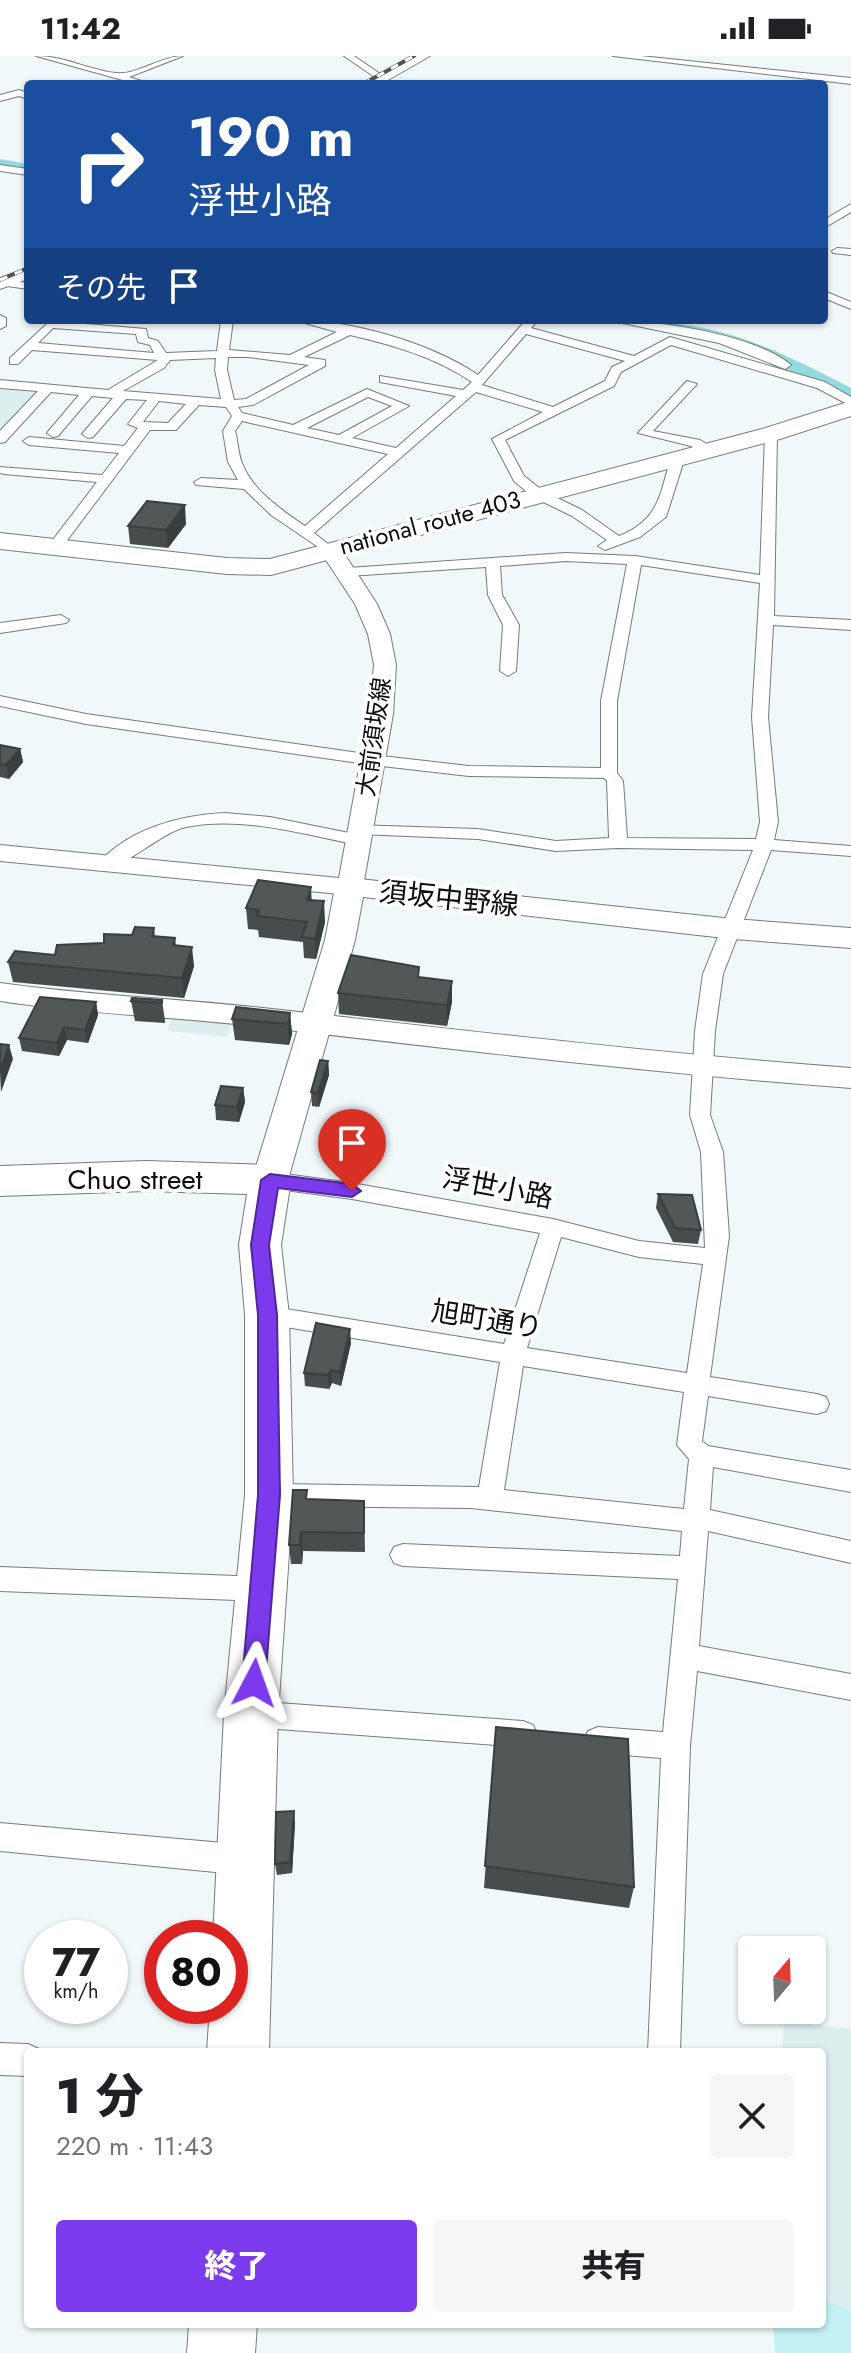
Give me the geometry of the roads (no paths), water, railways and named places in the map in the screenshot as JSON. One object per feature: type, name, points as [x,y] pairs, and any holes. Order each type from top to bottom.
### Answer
[{"type":"highway","name":"national route 403","points":[[0,541],[227,566],[271,567],[771,434],[851,405]]},
{"type":"highway","name":"Chuo street","points":[[0,1181],[146,1176],[270,1180]]},
{"type":"highway","points":[[238,2048],[251,1714],[269,1495],[267,1315],[260,1245],[270,1180]]},
{"type":"highway","points":[[221,2353],[223,2328]]},
{"type":"main road","points":[[379,80],[424,56]]},
{"type":"main road","points":[[2,284],[24,275]]},
{"type":"main road","name":"大前須坂線","points":[[330,551],[348,572],[379,639],[385,664],[382,709],[350,887]]},
{"type":"main road","points":[[0,853],[105,866],[350,887]]},
{"type":"main road","name":"須坂中野線","points":[[270,1180],[340,940],[350,887],[733,929],[851,938]]},
{"type":"main road","points":[[0,992],[75,1003],[179,1008],[702,1067],[851,1078]]},
{"type":"street","points":[[40,56],[131,80]]},
{"type":"street","points":[[119,77],[179,56]]},
{"type":"street","points":[[348,56],[376,80]]},
{"type":"street","points":[[617,56],[851,81]]},
{"type":"street","points":[[0,98],[24,95]]},
{"type":"street","points":[[828,222],[851,207]]},
{"type":"street","points":[[837,251],[851,252]]},
{"type":"street","points":[[2,284],[24,286]]},
{"type":"street","points":[[828,296],[851,306]]},
{"type":"street","points":[[0,318],[0,326]]},
{"type":"street","points":[[0,376],[50,324],[142,331],[142,340],[154,343],[162,357],[160,365],[116,394],[88,434]]},
{"type":"street","points":[[227,324],[221,370],[224,395],[235,410]]},
{"type":"street","points":[[317,324],[397,343],[459,366],[472,387]]},
{"type":"street","points":[[623,324],[670,341],[821,385]]},
{"type":"street","points":[[639,324],[727,340],[766,355],[851,405]]},
{"type":"street","points":[[307,532],[399,453],[422,425],[472,387],[528,325],[636,360]]},
{"type":"street","points":[[293,358],[348,331]]},
{"type":"street","points":[[617,541],[577,513],[538,494],[519,478],[498,439],[610,383],[616,370],[670,341]]},
{"type":"street","points":[[29,346],[162,357],[248,353],[321,363],[235,410],[229,431],[235,463],[249,485],[282,516],[330,551]]},
{"type":"street","points":[[0,353],[14,361]]},
{"type":"street","points":[[384,379],[472,387],[553,411]]},
{"type":"street","points":[[0,384],[196,401],[295,429],[399,453]]},
{"type":"street","points":[[691,384],[644,433],[695,443],[708,451]]},
{"type":"street","points":[[0,439],[47,389]]},
{"type":"street","points":[[53,433],[88,392]]},
{"type":"street","points":[[295,429],[367,393],[403,406],[342,439]]},
{"type":"street","points":[[155,398],[134,424],[171,427],[196,401]]},
{"type":"street","points":[[387,413],[401,418]]},
{"type":"street","points":[[54,548],[146,426]]},
{"type":"street","points":[[771,434],[760,717],[769,822],[733,929],[713,974],[702,1067],[700,1115],[712,1152],[718,1236],[689,1445],[702,1455],[851,1481]]},
{"type":"street","points":[[29,441],[127,450]]},
{"type":"street","points":[[578,557],[635,534],[661,514],[678,457]]},
{"type":"street","points":[[4,470],[105,479]]},
{"type":"street","points":[[201,482],[249,485]]},
{"type":"street","points":[[348,572],[578,557],[635,560],[767,580]]},
{"type":"street","points":[[618,843],[615,781],[609,773],[609,701],[635,560]]},
{"type":"street","points":[[493,561],[495,595],[511,625],[508,671]]},
{"type":"street","points":[[0,628],[61,620]]},
{"type":"street","points":[[766,620],[851,625]]},
{"type":"street","points":[[0,701],[86,719],[373,760],[469,771],[609,773]]},
{"type":"street","points":[[105,866],[144,839],[180,823],[238,818],[359,834],[478,834],[556,846],[618,843],[781,845],[851,851]]},
{"type":"street","name":"浮世小路","points":[[270,1180],[352,1191],[553,1227],[639,1249],[713,1257]]},
{"type":"street","points":[[490,1499],[513,1353],[553,1227]]},
{"type":"street","name":"旭町通り","points":[[267,1315],[817,1404]]},
{"type":"street","points":[[664,2048],[676,1746],[702,1455]]},
{"type":"street","points":[[269,1495],[490,1499],[675,1521],[697,1518],[851,1552]]},
{"type":"street","points":[[403,1555],[693,1568]]},
{"type":"street","points":[[0,1579],[261,1589]]},
{"type":"street","points":[[685,1656],[851,1687]]},
{"type":"street","points":[[251,1714],[676,1746]]},
{"type":"street","points":[[0,1837],[246,1860]]},
{"type":"street","points":[[0,2059],[24,2060]]},
{"type":"waterway","points":[[0,164],[24,168]]},
{"type":"waterway","points":[[655,324],[732,339],[770,354],[851,396]]},
{"type":"railway","points":[[370,80],[414,56]]},
{"type":"railway","points":[[0,280],[24,270]]}]
